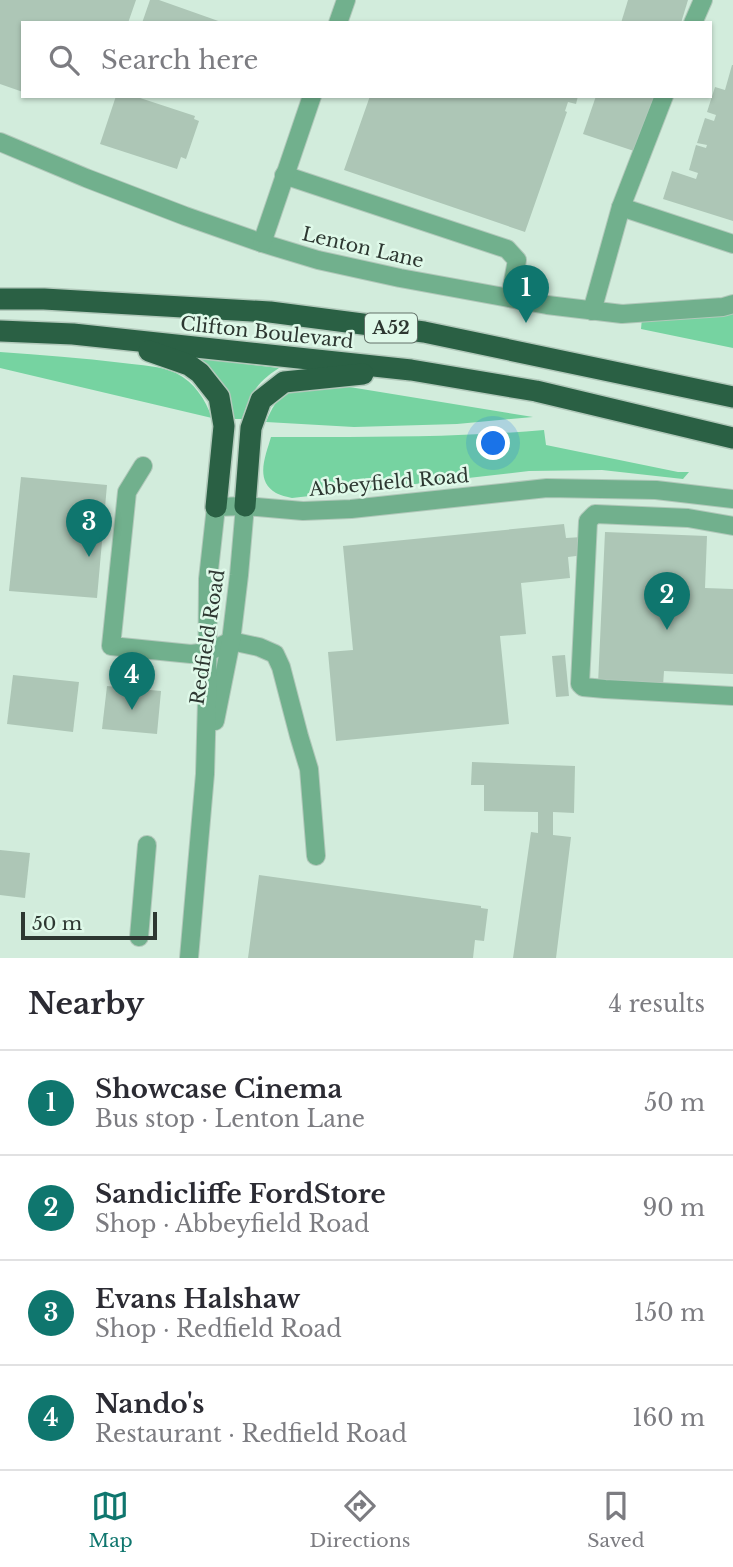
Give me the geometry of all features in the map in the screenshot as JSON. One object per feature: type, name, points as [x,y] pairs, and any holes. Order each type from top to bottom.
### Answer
[{"type":"highway","name":"Clifton Boulevard","points":[[0,299],[44,299],[270,312],[424,332],[727,395]]},
{"type":"highway","name":"Clifton Boulevard","points":[[0,331],[74,334],[411,370],[536,391],[733,438]]},
{"type":"highway","points":[[74,334],[179,361],[189,365],[209,382],[219,397],[224,426],[216,507]]},
{"type":"highway","points":[[245,506],[251,428],[261,400],[284,382],[411,370]]},
{"type":"street","points":[[339,21],[346,0]]},
{"type":"street","points":[[694,21],[702,0]]},
{"type":"street","points":[[262,243],[311,98]]},
{"type":"street","points":[[593,311],[621,207],[663,98]]},
{"type":"street","name":"Lenton Lane","points":[[0,142],[185,216],[318,260],[400,278],[593,311],[622,314],[733,304]]},
{"type":"street","points":[[284,176],[507,249],[517,260],[510,298]]},
{"type":"street","points":[[621,207],[733,244]]},
{"type":"street","points":[[143,466],[127,492],[111,646],[191,654],[208,652],[231,641],[259,647],[275,654],[309,769],[316,856]]},
{"type":"street","name":"Abbeyfield Road","points":[[216,507],[245,506],[303,511],[351,509],[547,488],[656,490],[733,499]]},
{"type":"street","name":"Redfield Road","points":[[205,774],[231,641],[245,506]]},
{"type":"street","name":"Redfield Road","points":[[189,958],[205,774],[208,579],[216,507]]},
{"type":"street","points":[[733,526],[688,519],[595,514],[588,520],[580,684],[583,687],[605,689],[733,695]]},
{"type":"street","points":[[139,937],[147,845]]},
{"type":"green space","points":[[733,312],[733,348],[641,329],[642,318],[712,317]]},
{"type":"green space","points":[[0,352],[108,361],[170,371],[183,377],[194,387],[203,398],[212,418],[0,368]]},
{"type":"green space","points":[[198,358],[279,368],[255,389],[242,419],[231,419],[217,381]]},
{"type":"green space","points":[[319,382],[533,417],[457,424],[354,427],[266,422],[275,404],[286,393],[300,386]]},
{"type":"green space","points":[[544,430],[546,445],[689,472],[683,479],[602,470],[529,471],[292,498],[269,488],[263,474],[271,437],[442,436]]},
{"type":"building","points":[[0,0],[136,0],[129,21],[21,21],[21,91],[0,84]]},
{"type":"building","points":[[150,0],[159,0],[218,21],[143,21]]},
{"type":"building","points":[[628,0],[688,0],[682,21],[622,21]]},
{"type":"building","points":[[733,65],[733,221],[663,199],[672,171],[696,179],[698,173],[689,170],[696,145],[706,148],[707,145],[697,143],[705,118],[714,121],[716,115],[707,112],[715,87],[725,90]]},
{"type":"building","points":[[115,98],[140,98],[195,116],[194,119],[199,121],[186,159],[181,157],[177,169],[100,144]]},
{"type":"building","points":[[369,98],[578,98],[576,104],[568,102],[567,112],[525,232],[344,170]]},
{"type":"building","points":[[595,98],[655,98],[637,152],[583,134]]},
{"type":"building","points":[[21,477],[107,485],[97,598],[9,591]]},
{"type":"building","points":[[564,524],[566,538],[582,537],[584,555],[568,557],[570,578],[521,583],[526,634],[500,636],[509,724],[336,741],[328,652],[353,650],[343,546]]},
{"type":"building","points":[[605,532],[707,536],[705,588],[733,589],[733,674],[664,671],[663,686],[598,684]]},
{"type":"building","points":[[565,655],[569,696],[556,697],[552,656]]},
{"type":"building","points":[[13,675],[79,682],[73,732],[7,724]]},
{"type":"building","points":[[107,686],[161,691],[157,734],[102,729]]},
{"type":"building","points":[[472,762],[575,766],[574,813],[553,812],[553,835],[571,837],[556,958],[513,958],[531,832],[538,833],[538,812],[484,811],[484,785],[471,785]]},
{"type":"building","points":[[0,850],[30,853],[25,898],[0,895]]},
{"type":"building","points":[[259,875],[481,906],[488,909],[484,941],[475,940],[473,958],[248,958]]},
{"type":"place","name":"Showcase Cinema","points":[[526,323]]},
{"type":"place","name":"Evans Halshaw","points":[[89,557]]},
{"type":"place","name":"Sandicliffe FordStore","points":[[667,630]]},
{"type":"place","name":"Nando's","points":[[132,710]]}]
